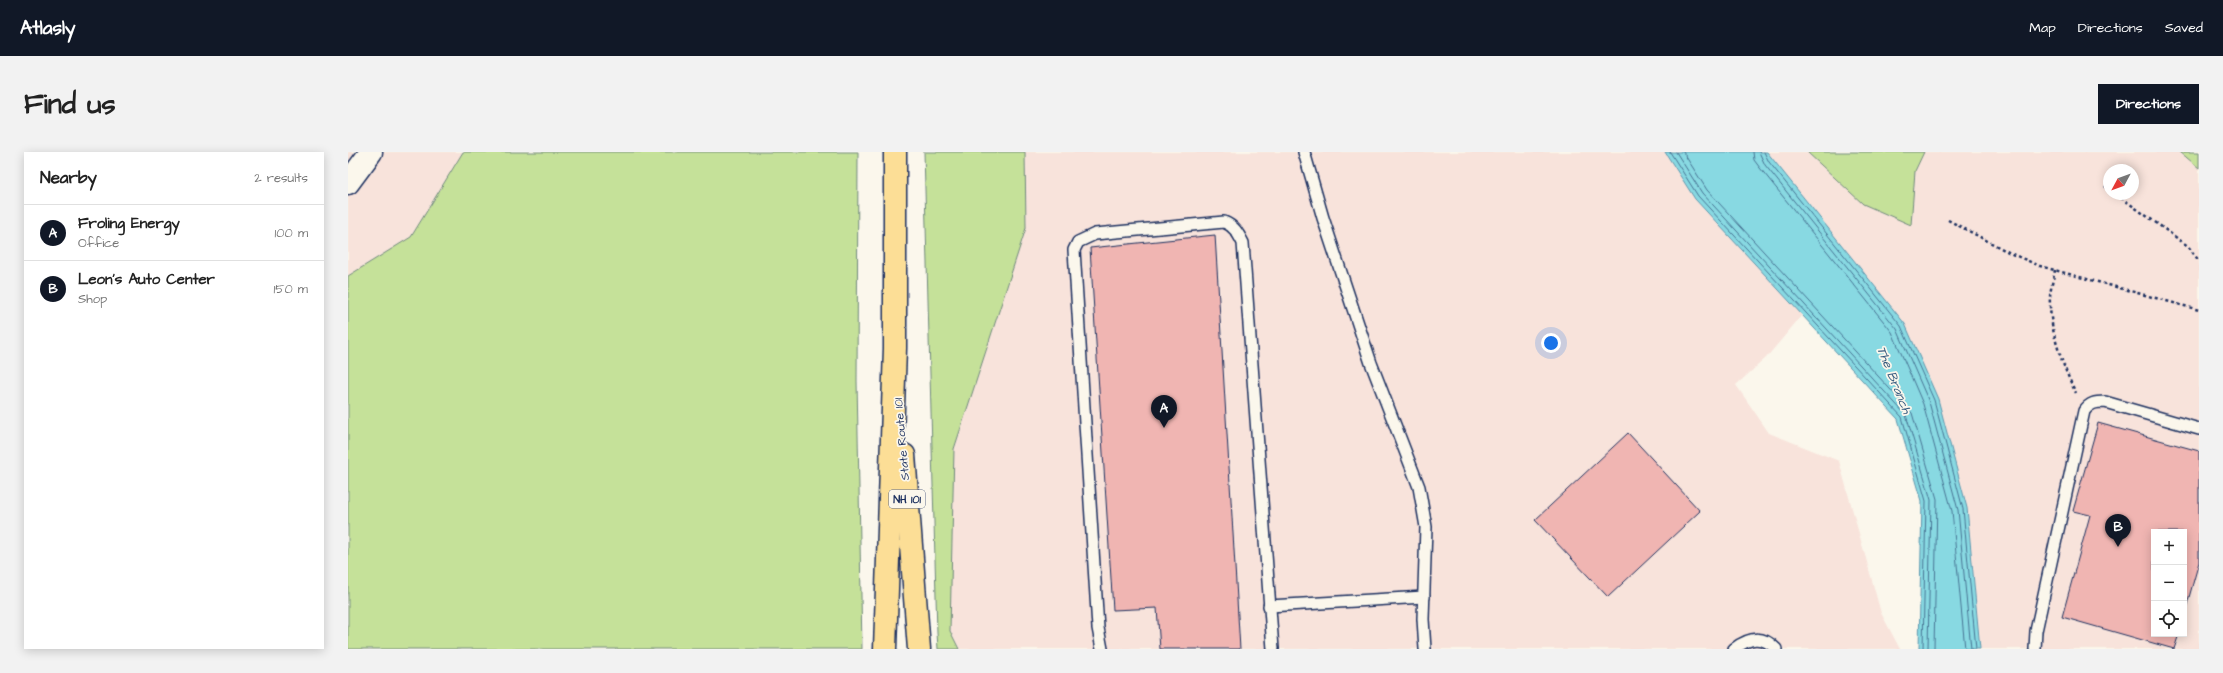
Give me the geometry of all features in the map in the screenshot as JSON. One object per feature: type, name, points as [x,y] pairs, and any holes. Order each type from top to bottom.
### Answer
[{"type":"highway","name":"State Route 101","points":[[885,649],[895,348],[895,152]]},
{"type":"highway","name":"State Route 101","points":[[895,348],[919,649]]},
{"type":"street","points":[[348,183],[371,152]]},
{"type":"lane","points":[[1304,152],[1323,218],[1372,363],[1418,488],[1426,527],[1424,597],[1425,649]]},
{"type":"lane","points":[[1102,649],[1098,628],[1074,250],[1078,242],[1096,234],[1224,222],[1231,225],[1238,233],[1242,243],[1273,649]]},
{"type":"lane","points":[[2039,648],[2036,631],[2084,411],[2089,405],[2096,402],[2105,402],[2199,429]]},
{"type":"lane","points":[[1269,606],[1424,597]]},
{"type":"lane","points":[[1734,649],[1749,640],[1760,638],[1776,649]]},
{"type":"path","points":[[2124,200],[2188,246],[2199,261]]},
{"type":"path","points":[[1948,220],[2012,254],[2055,270],[2199,310]]},
{"type":"path","points":[[2055,270],[2050,304],[2055,333],[2069,380],[2084,411]]},
{"type":"shaded area","points":[[348,152],[463,152],[411,237],[348,276]]},
{"type":"shaded area","points":[[1025,152],[1665,152],[1695,199],[1802,315],[1766,358],[1736,385],[1769,433],[1839,461],[1881,613],[1900,649],[959,649],[950,631],[954,449],[1026,228]]},
{"type":"shaded area","points":[[1767,152],[1807,152],[1863,204],[1911,225],[1915,171],[1924,152],[2180,152],[2199,168],[2199,649],[1980,649],[1967,508],[1937,399],[1905,324]]},
{"type":"green space","points":[[463,152],[858,152],[857,381],[862,649],[348,649],[348,276],[411,237]]},
{"type":"green space","points":[[924,152],[1025,152],[1026,228],[954,449],[950,631],[959,649],[938,649]]},
{"type":"green space","points":[[1807,152],[1924,152],[1915,171],[1911,225],[1863,204]]},
{"type":"green space","points":[[2180,152],[2199,152],[2199,168]]},
{"type":"water","name":"The Branch","points":[[1665,152],[1767,152],[1905,324],[1938,399],[1967,508],[1980,649],[1919,649],[1922,501],[1898,419],[1695,199]]},
{"type":"building","points":[[1215,235],[1240,649],[1160,649],[1157,608],[1113,610],[1090,248]]},
{"type":"building","points":[[2098,423],[2199,451],[2199,562],[2187,604],[2187,529],[2151,529],[2151,637],[2178,637],[2174,649],[2062,617],[2090,515],[2073,511]]},
{"type":"building","points":[[1628,433],[1700,511],[1608,597],[1535,520]]},
{"type":"place","name":"Froling Energy","points":[[1164,428]]},
{"type":"place","name":"Leon's Auto Center","points":[[2118,547]]}]
